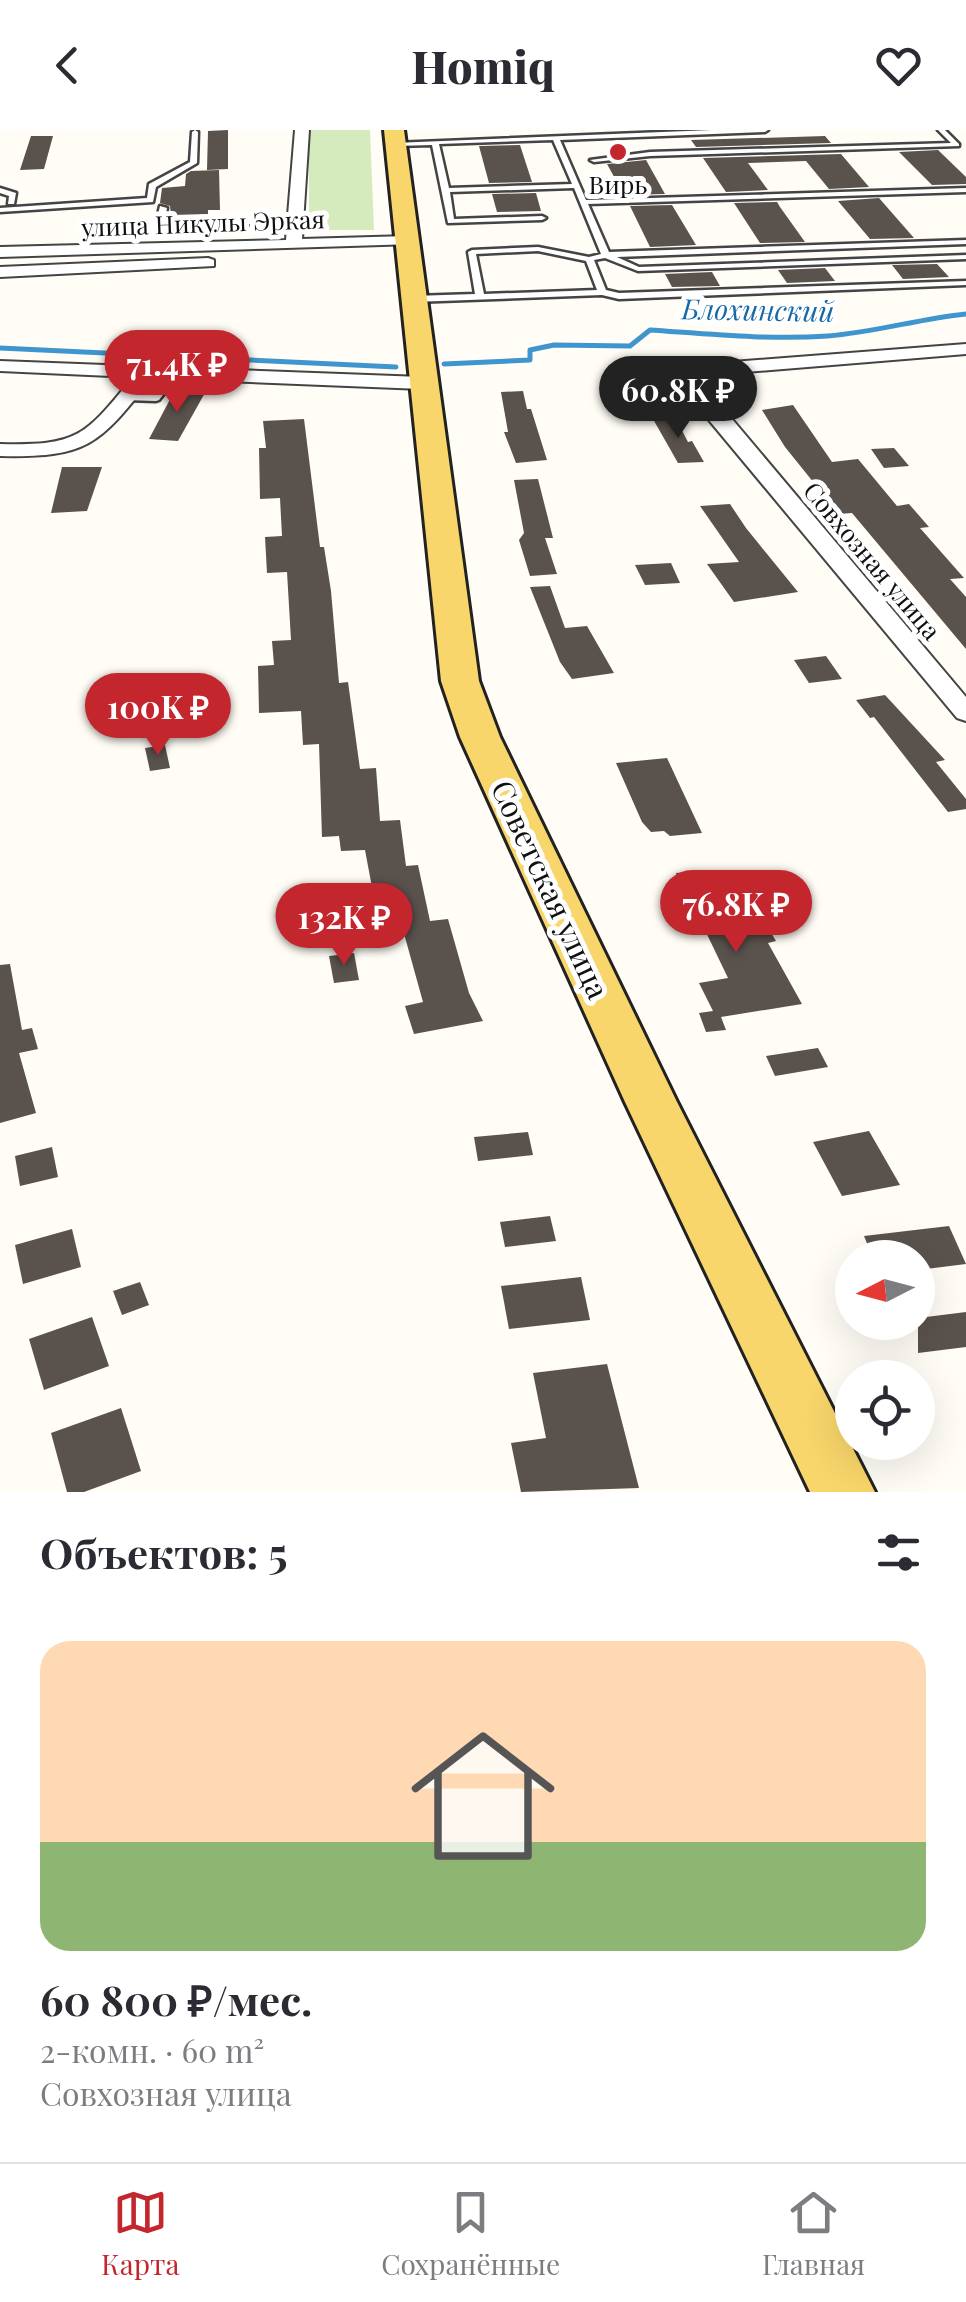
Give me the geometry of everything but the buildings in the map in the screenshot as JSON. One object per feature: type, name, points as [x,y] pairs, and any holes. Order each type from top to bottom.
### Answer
[{"type":"main road","name":"Советская улица","points":[[395,137],[460,680],[480,737],[651,1102],[843,1492]]},
{"type":"street","points":[[294,244],[302,130]]},
{"type":"street","name":"улица Никулы Эркая","points":[[0,252],[408,241]]},
{"type":"street","points":[[0,272],[217,262],[271,244]]},
{"type":"street","name":"Совхозная улица","points":[[966,349],[720,370],[689,378],[695,391],[966,712]]},
{"type":"street","points":[[0,366],[422,383]]},
{"type":"street","points":[[0,450],[48,452],[71,448],[91,438],[148,370]]},
{"type":"lane","points":[[395,137],[435,142],[765,130]]},
{"type":"lane","points":[[941,130],[966,154]]},
{"type":"lane","points":[[0,210],[150,200],[152,186],[193,163],[195,132]]},
{"type":"lane","points":[[639,134],[650,154]]},
{"type":"lane","points":[[556,138],[606,254],[638,269],[966,257]]},
{"type":"lane","points":[[435,142],[451,221],[542,218]]},
{"type":"lane","points":[[594,160],[650,154],[957,145]]},
{"type":"lane","points":[[446,190],[577,186]]},
{"type":"lane","points":[[0,190],[13,196],[11,202]]},
{"type":"lane","points":[[584,202],[966,190]]},
{"type":"lane","points":[[163,208],[162,219],[168,221],[297,223]]},
{"type":"lane","points":[[480,297],[472,252],[538,249],[589,260],[606,254],[966,242]]},
{"type":"lane","points":[[589,260],[602,292]]},
{"type":"lane","points":[[414,299],[966,283]]},
{"type":"lane","points":[[126,397],[156,398],[167,383],[225,384],[232,374]]},
{"type":"green space","points":[[309,130],[370,130],[374,230],[309,230]]},
{"type":"waterway","name":"Блохинский","points":[[444,364],[530,360],[530,350],[554,345],[630,346],[650,330],[761,337],[828,336],[966,314]]},
{"type":"waterway","name":"Блохинский","points":[[0,348],[396,367]]},
{"type":"place","name":"Вирь","points":[[618,152]]}]
